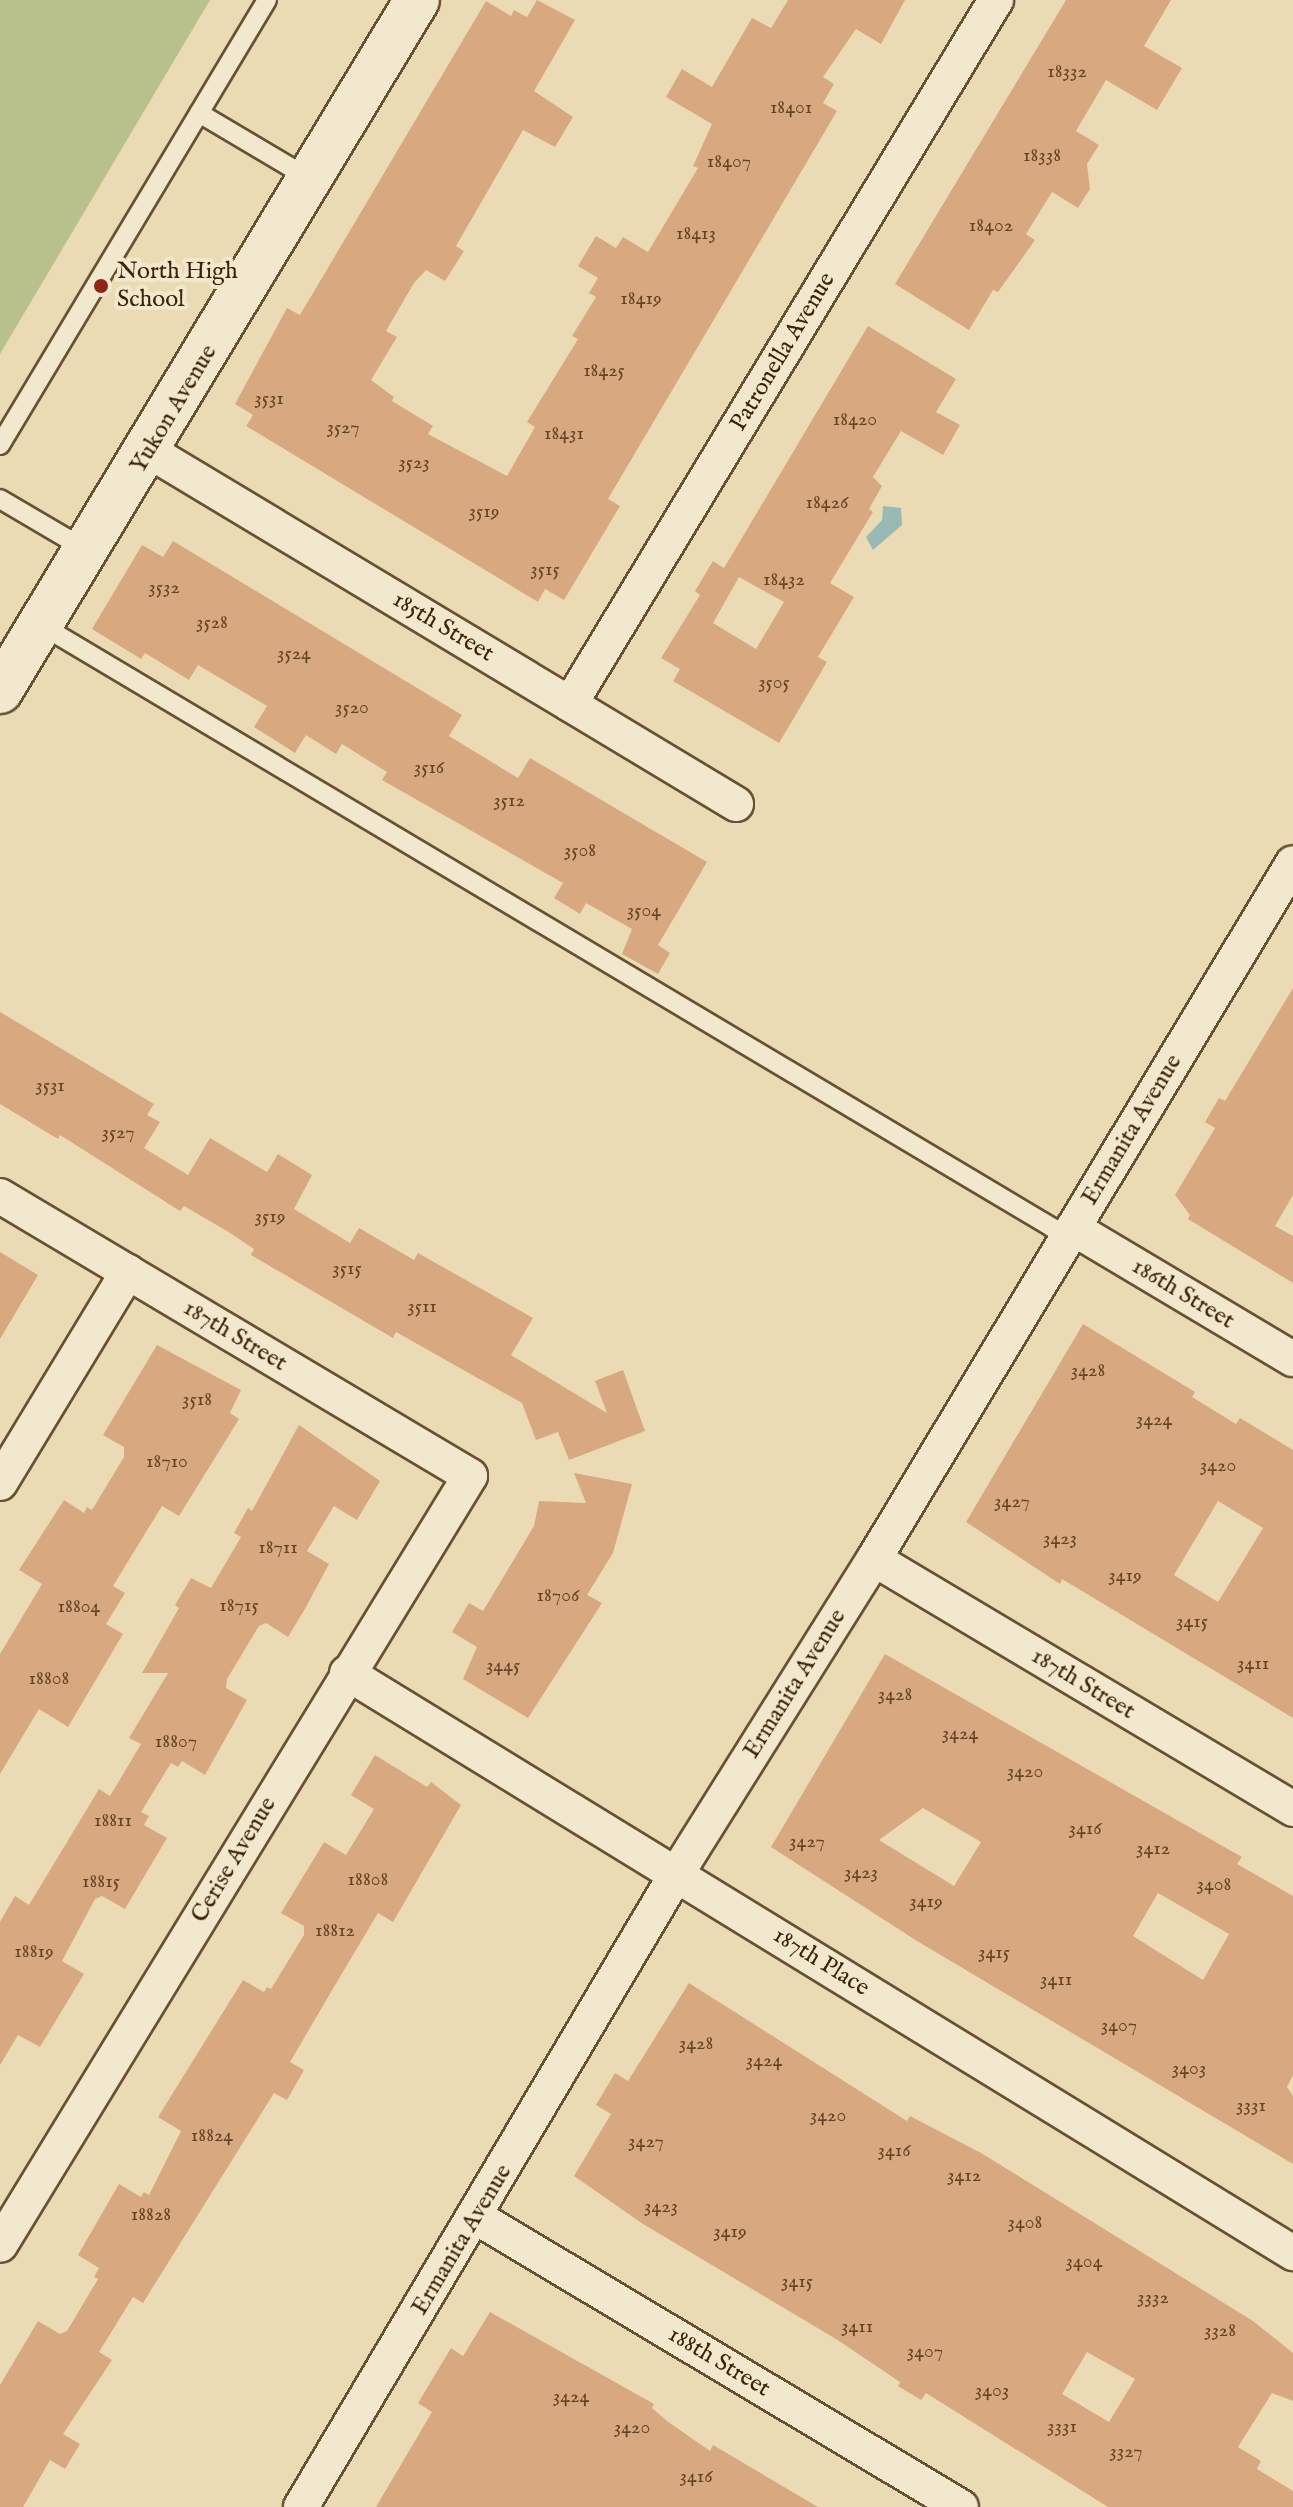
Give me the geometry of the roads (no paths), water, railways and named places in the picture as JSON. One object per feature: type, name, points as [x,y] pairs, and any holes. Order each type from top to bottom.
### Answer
[{"type":"street","name":"Yukon Avenue","points":[[0,691],[149,451],[417,0]]},
{"type":"street","name":"Patronella Avenue","points":[[570,704],[996,0]]},
{"type":"street","name":"185th Street","points":[[149,451],[736,804]]},
{"type":"street","name":"Ermanita Avenue","points":[[301,2507],[476,2217],[677,1873],[874,1559],[1293,863]]},
{"type":"street","name":"187th Street","points":[[0,1196],[470,1476]]},
{"type":"street","name":"186th Street","points":[[1070,1232],[1293,1359]]},
{"type":"street","points":[[0,1483],[128,1272]]},
{"type":"street","name":"Cerise Avenue","points":[[0,2245],[470,1476]]},
{"type":"street","name":"187th Street","points":[[874,1559],[1293,1809]]},
{"type":"street","name":"187th Place","points":[[347,1673],[1293,2253]]},
{"type":"street","name":"188th Street","points":[[476,2217],[961,2507]]},
{"type":"lane","points":[[0,445],[267,0]]},
{"type":"lane","points":[[199,113],[310,179]]},
{"type":"lane","points":[[0,499],[87,551]]},
{"type":"lane","points":[[41,625],[1070,1232]]},
{"type":"water","points":[[883,506],[901,508],[902,525],[873,550],[866,537],[882,520]]},
{"type":"place","name":"North High School","points":[[101,286]]}]
